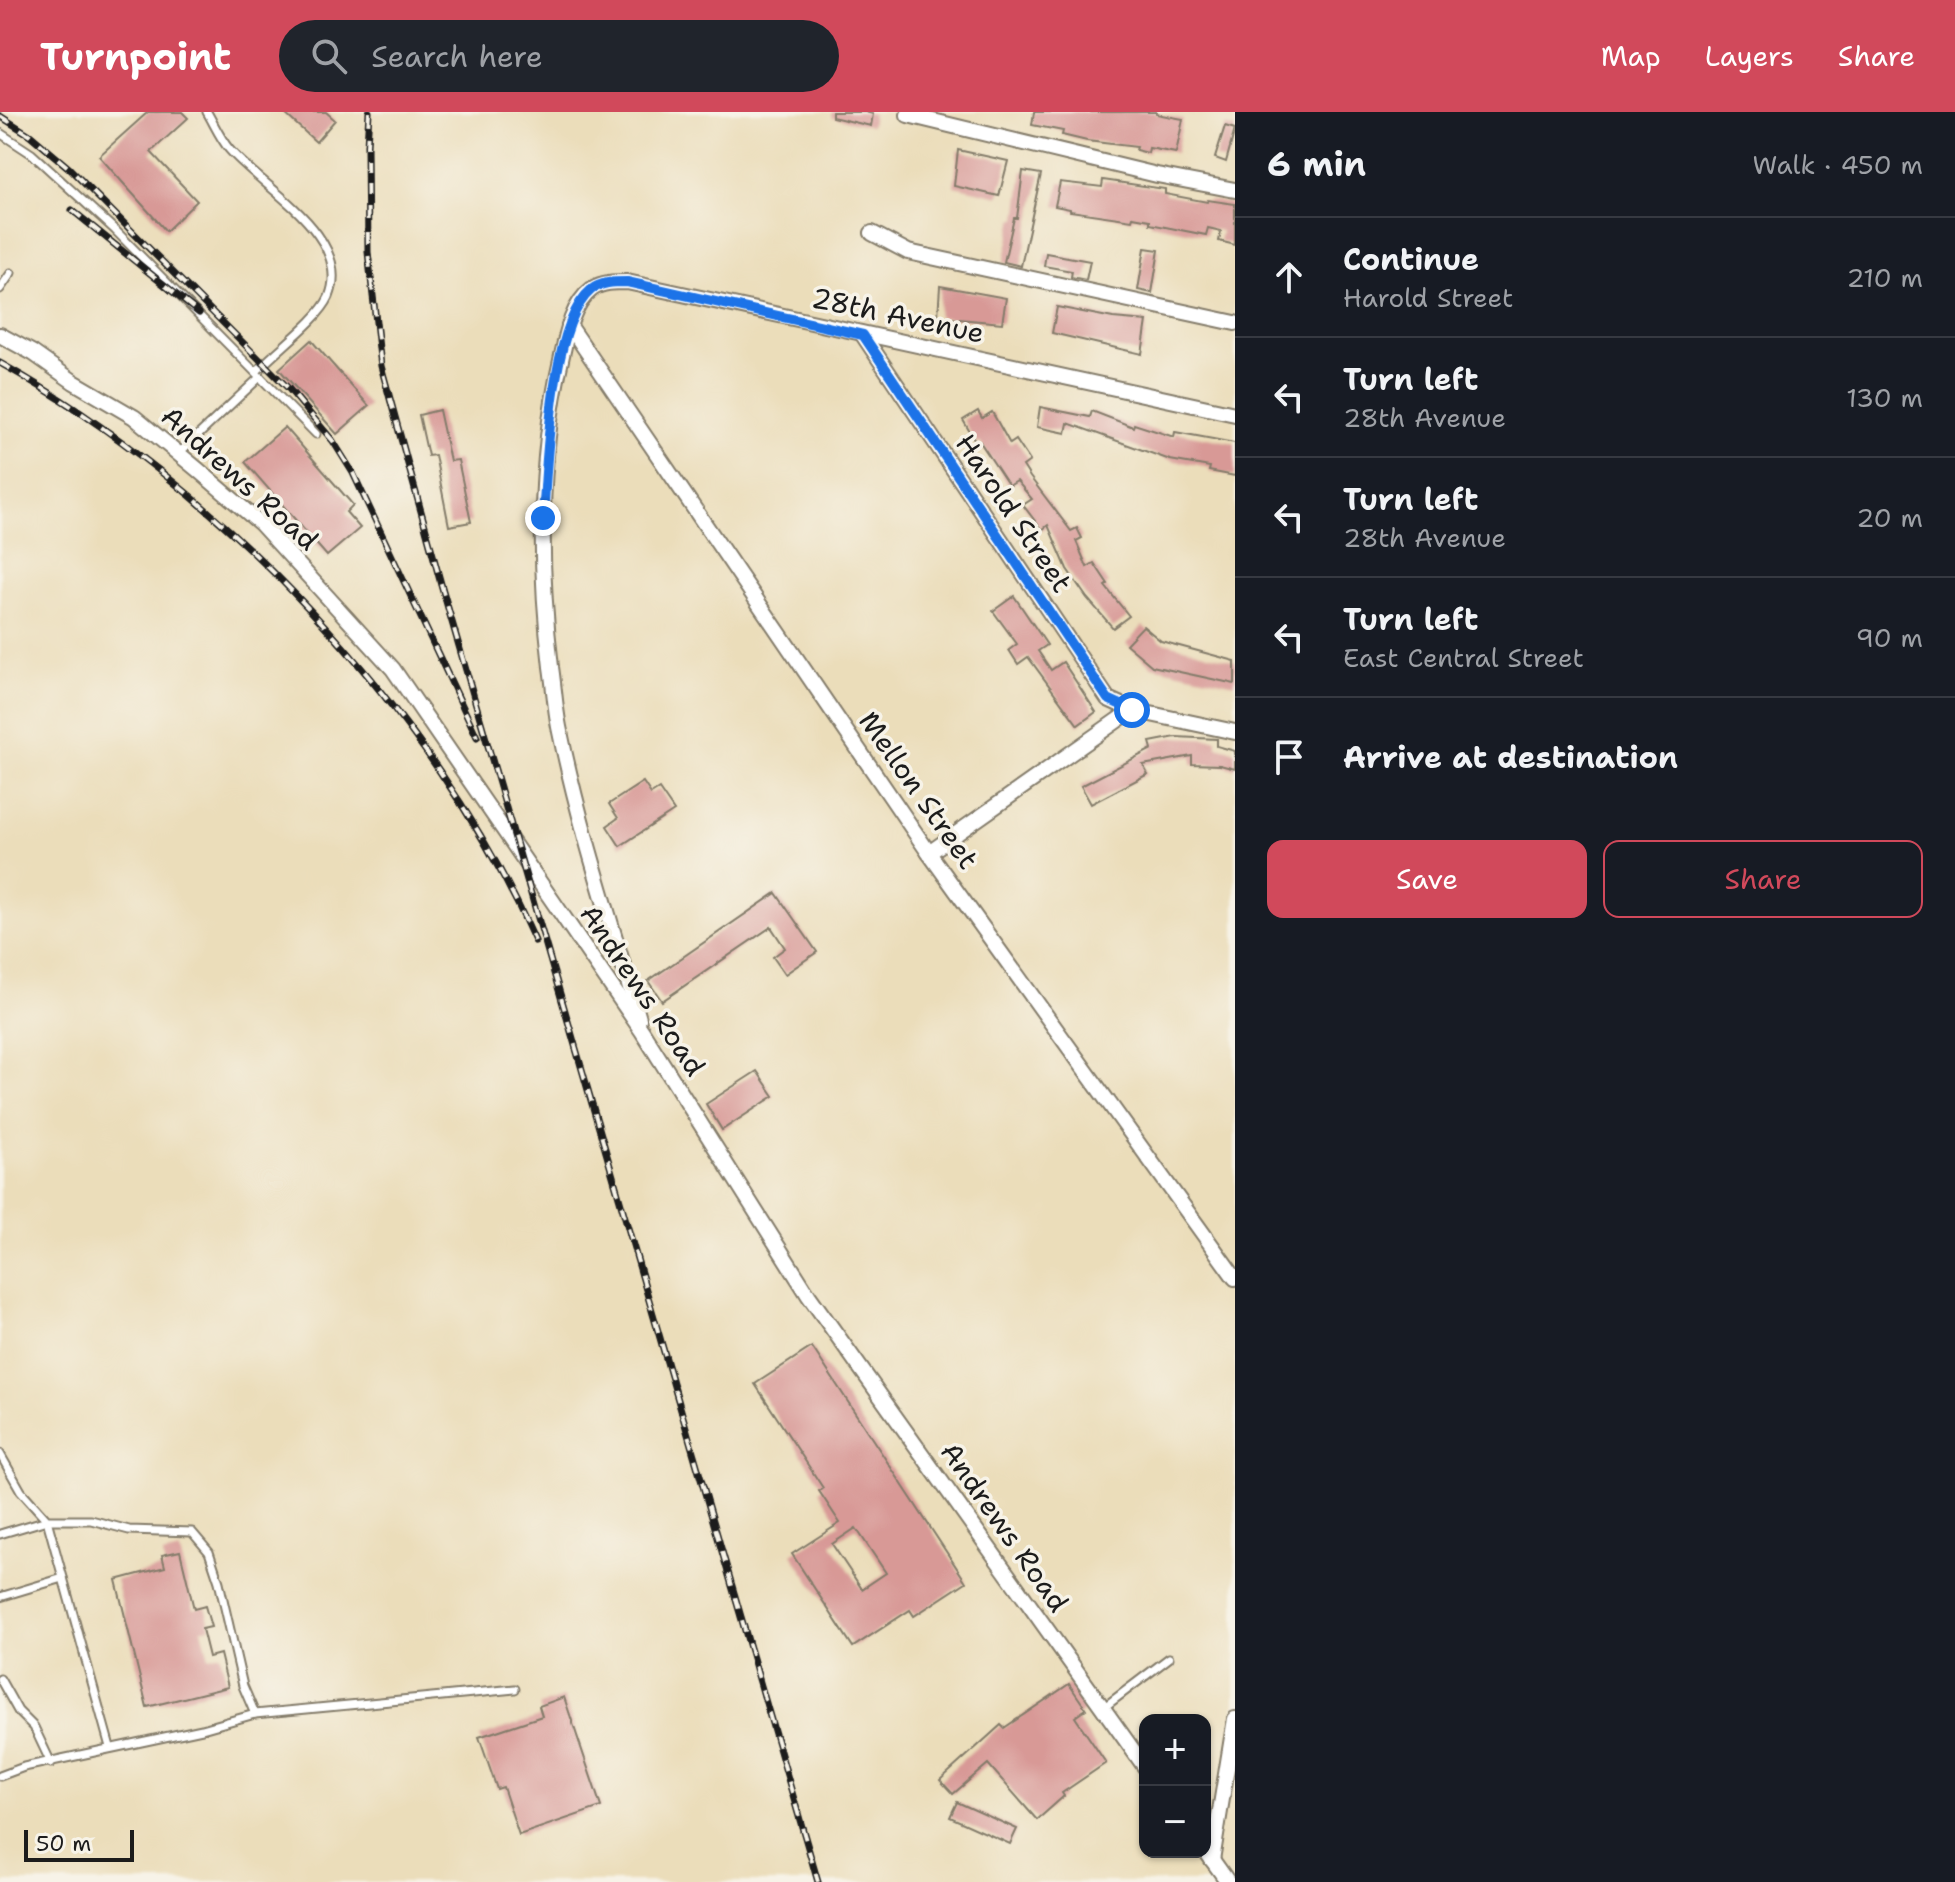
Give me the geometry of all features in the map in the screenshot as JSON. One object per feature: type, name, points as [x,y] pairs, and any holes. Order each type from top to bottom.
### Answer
[{"type":"street","points":[[908,115],[1157,175],[1235,190]]},
{"type":"street","points":[[872,233],[908,252],[1235,323]]},
{"type":"street","name":"28th Avenue","points":[[642,1031],[583,828],[562,740],[544,610],[543,518],[552,399],[569,325],[582,300],[593,288],[608,282],[627,282],[1235,414]]},
{"type":"street","name":"Mellon Street","points":[[569,325],[929,853],[1235,1278]]},
{"type":"street","name":"Andrews Road","points":[[0,335],[134,417],[261,524],[393,669],[642,1031],[809,1296],[1139,1759]]},
{"type":"street","name":"Harold Street","points":[[863,335],[1108,699],[1132,710]]},
{"type":"street","points":[[929,853],[1132,710],[1235,732]]},
{"type":"street","points":[[1211,1840],[1235,1719]]},
{"type":"street","points":[[1210,1858],[1228,1882]]},
{"type":"lane","points":[[178,454],[318,313],[328,298],[333,270],[324,242],[312,226],[228,148],[207,112]]},
{"type":"lane","points":[[0,133],[32,154],[115,230],[316,434]]},
{"type":"lane","points":[[0,289],[11,273]]},
{"type":"lane","points":[[0,1454],[21,1491],[47,1520],[110,1747]]},
{"type":"lane","points":[[0,1534],[47,1520],[91,1520],[129,1530],[192,1532],[209,1552],[243,1686],[255,1714]]},
{"type":"lane","points":[[0,1597],[63,1578]]},
{"type":"lane","points":[[1103,1708],[1169,1658]]},
{"type":"lane","points":[[0,1679],[18,1711],[34,1727],[51,1763]]},
{"type":"lane","points":[[0,1776],[24,1767],[202,1729],[255,1714],[515,1689]]},
{"type":"building","points":[[148,112],[182,112],[188,118],[151,152],[197,201],[166,231],[99,156]]},
{"type":"building","points":[[283,112],[326,112],[335,120],[316,142]]},
{"type":"building","points":[[832,112],[873,114],[871,126],[832,117]]},
{"type":"building","points":[[1034,112],[1156,112],[1183,119],[1176,153],[1149,148],[1148,153],[1136,150],[1137,147],[1087,141],[1062,135],[1063,131],[1032,125]]},
{"type":"building","points":[[1225,126],[1235,129],[1226,162],[1215,158]]},
{"type":"building","points":[[958,150],[1008,161],[999,196],[954,186]]},
{"type":"building","points":[[1023,171],[1041,174],[1021,266],[1004,262],[1014,218],[1017,218]]},
{"type":"building","points":[[1103,180],[1165,189],[1165,194],[1207,202],[1235,204],[1235,245],[1219,241],[1221,231],[1208,228],[1206,235],[1150,224],[1150,220],[1070,211],[1055,206],[1060,182],[1102,187]]},
{"type":"building","points":[[1145,248],[1159,250],[1152,293],[1138,290]]},
{"type":"building","points":[[1046,253],[1090,261],[1086,280],[1071,277],[1072,271],[1044,266]]},
{"type":"building","points":[[940,286],[1006,298],[1002,323],[938,317]]},
{"type":"building","points":[[1057,307],[1147,321],[1142,354],[1052,333]]},
{"type":"building","points":[[311,340],[369,406],[337,434],[279,369]]},
{"type":"building","points":[[1040,407],[1090,417],[1092,411],[1133,427],[1134,424],[1174,437],[1175,432],[1235,443],[1235,476],[1209,471],[1210,467],[1170,460],[1068,423],[1066,433],[1037,427]]},
{"type":"building","points":[[439,410],[450,461],[458,460],[471,522],[449,526],[435,455],[428,456],[419,415]]},
{"type":"building","points":[[978,411],[982,418],[992,412],[1010,444],[1016,440],[1030,461],[1023,466],[1030,477],[1071,531],[1077,528],[1082,538],[1076,541],[1087,567],[1094,563],[1108,584],[1105,586],[1129,616],[1113,628],[1067,569],[1048,525],[1042,530],[1023,505],[1032,499],[1017,481],[1009,486],[980,442],[977,444],[963,420]]},
{"type":"building","points":[[285,427],[353,505],[346,512],[360,528],[327,556],[245,462]]},
{"type":"building","points":[[1014,596],[1047,645],[1038,651],[1051,670],[1063,662],[1096,712],[1078,725],[1028,657],[1018,664],[1009,650],[1017,644],[993,611]]},
{"type":"building","points":[[1143,626],[1161,641],[1235,661],[1235,684],[1152,666],[1126,644]]},
{"type":"building","points":[[1176,737],[1217,739],[1217,746],[1235,751],[1235,769],[1192,764],[1192,756],[1143,765],[1148,774],[1091,804],[1081,786],[1152,749],[1150,742]]},
{"type":"building","points":[[643,782],[651,794],[659,789],[674,811],[620,846],[607,826],[618,818],[609,804]]},
{"type":"building","points":[[776,893],[817,952],[785,974],[773,957],[785,948],[771,927],[662,1001],[648,981]]},
{"type":"building","points":[[757,1071],[774,1096],[722,1130],[706,1104]]},
{"type":"building","points":[[812,1347],[966,1582],[914,1616],[910,1610],[853,1647],[792,1554],[840,1523],[819,1491],[823,1488],[755,1384]],"holes":[[[856,1528],[886,1573],[862,1589],[832,1544]]]},
{"type":"building","points":[[180,1551],[194,1609],[205,1606],[211,1627],[202,1629],[209,1657],[220,1654],[228,1687],[147,1707],[116,1580],[165,1567],[162,1555]]},
{"type":"building","points":[[1069,1684],[1086,1709],[1075,1717],[1106,1763],[1062,1793],[1064,1796],[1037,1820],[988,1764],[953,1794],[940,1780],[1001,1725],[1004,1728]]},
{"type":"building","points":[[564,1697],[601,1807],[519,1835],[503,1787],[497,1789],[479,1737],[542,1716],[539,1706]]},
{"type":"building","points":[[957,1802],[1017,1829],[1010,1844],[950,1817]]},
{"type":"railway","points":[[369,112],[368,252],[381,366],[441,584],[818,1882]]},
{"type":"railway","points":[[0,116],[30,135],[69,168],[289,389],[333,441],[353,473],[477,737]]},
{"type":"railway","points":[[72,210],[199,313]]},
{"type":"railway","points":[[0,363],[82,413],[162,473],[239,539],[312,612],[379,690],[440,771],[492,855],[535,941]]},
{"type":"route","points":[[543,518],[552,399],[569,325],[582,300],[593,288],[608,282],[627,282],[863,335],[1108,699],[1132,710]]}]
